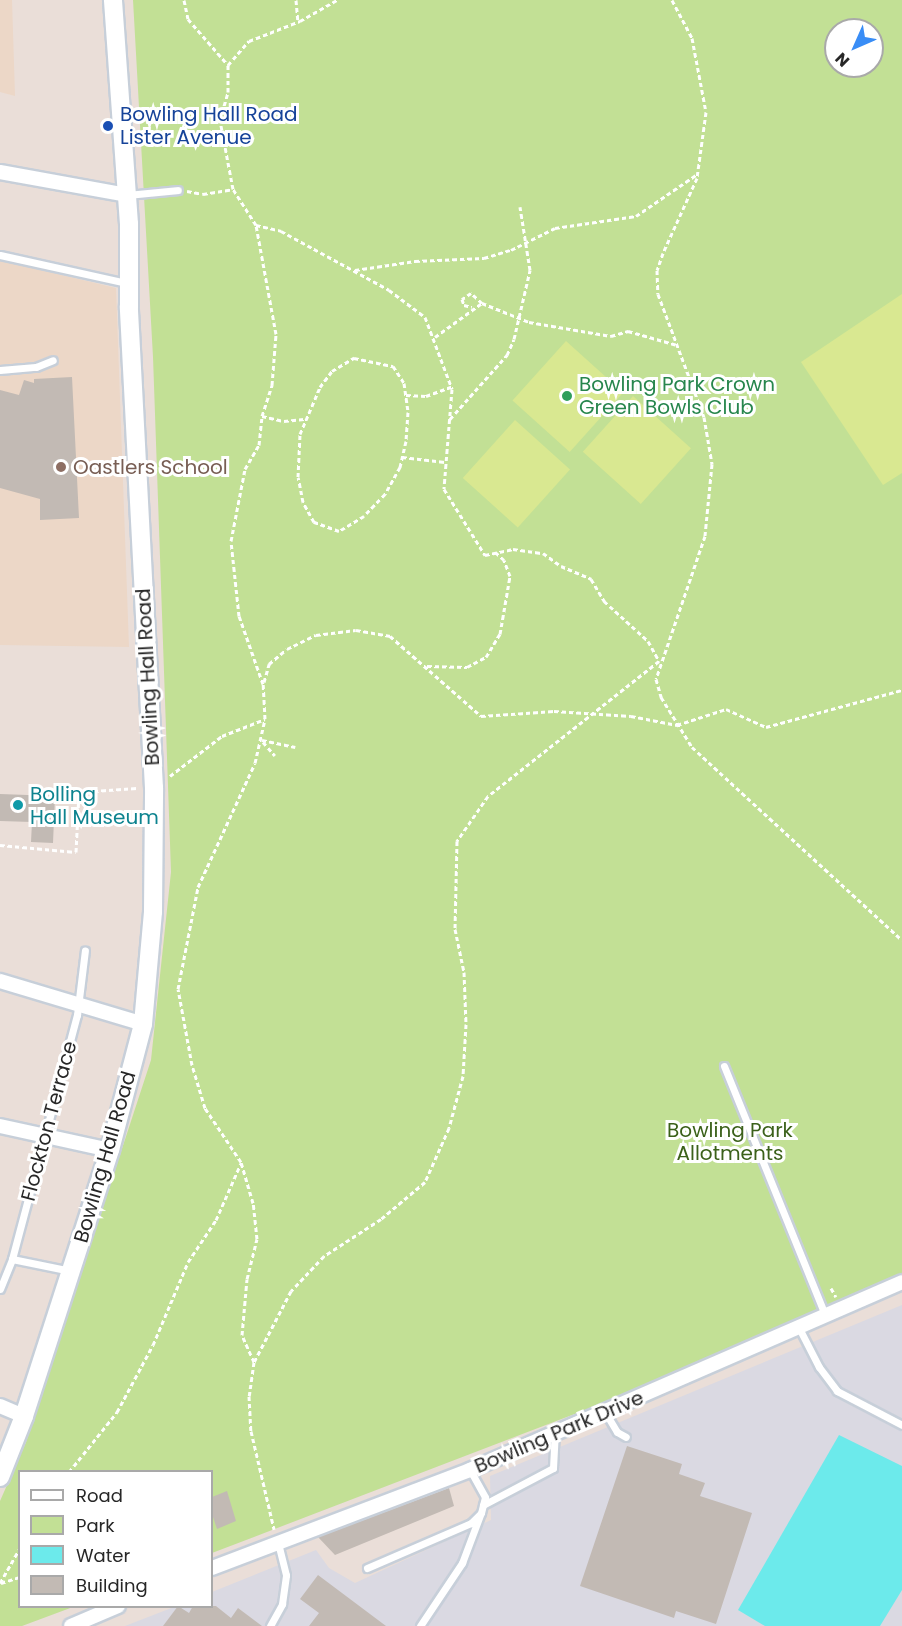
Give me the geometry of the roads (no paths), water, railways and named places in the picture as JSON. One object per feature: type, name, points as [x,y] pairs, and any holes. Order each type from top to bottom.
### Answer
[{"type":"street","name":"Bowling Hall Road","points":[[0,1477],[24,1416],[110,1150],[143,1024],[153,912],[154,788],[129,284],[128,195],[113,0]]},
{"type":"street","points":[[0,172],[128,195]]},
{"type":"street","points":[[0,981],[143,1024]]},
{"type":"street","points":[[0,1126],[110,1150]]},
{"type":"street","name":"Bowling Park Drive","points":[[213,1568],[277,1540],[470,1470],[902,1282]]},
{"type":"street","points":[[0,1406],[24,1416]]},
{"type":"street","points":[[71,1626],[113,1608]]},
{"type":"lane","points":[[128,195],[178,190]]},
{"type":"lane","points":[[0,255],[129,284]]},
{"type":"lane","points":[[0,370],[36,367],[53,360]]},
{"type":"lane","name":"Flockton Terrace","points":[[0,1289],[12,1259],[46,1137],[79,1004],[85,950]]},
{"type":"lane","points":[[724,1066],[826,1317]]},
{"type":"lane","points":[[12,1259],[72,1270]]},
{"type":"lane","points":[[800,1328],[819,1367],[837,1391],[902,1425]]},
{"type":"lane","points":[[605,1412],[617,1432],[626,1437]]},
{"type":"lane","points":[[483,1505],[553,1468],[555,1434]]},
{"type":"lane","points":[[420,1626],[462,1563],[481,1513],[485,1497],[470,1470]]},
{"type":"lane","points":[[367,1568],[471,1522],[481,1513]]},
{"type":"lane","points":[[270,1626],[282,1604],[286,1575],[277,1540]]},
{"type":"water","points":[[839,1435],[902,1466],[902,1590],[880,1626],[765,1626],[738,1610]]},
{"type":"place","name":"Bowling Hall Road Lister Avenue","points":[[108,126]]},
{"type":"place","name":"Bowling Park Crown Green Bowls Club","points":[[567,396]]},
{"type":"place","name":"Oastlers School","points":[[61,467]]},
{"type":"place","name":"Bolling Hall Museum","points":[[18,805]]},
{"type":"park label","name":"Bowling Park Allotments","points":[[730,1142]]}]
